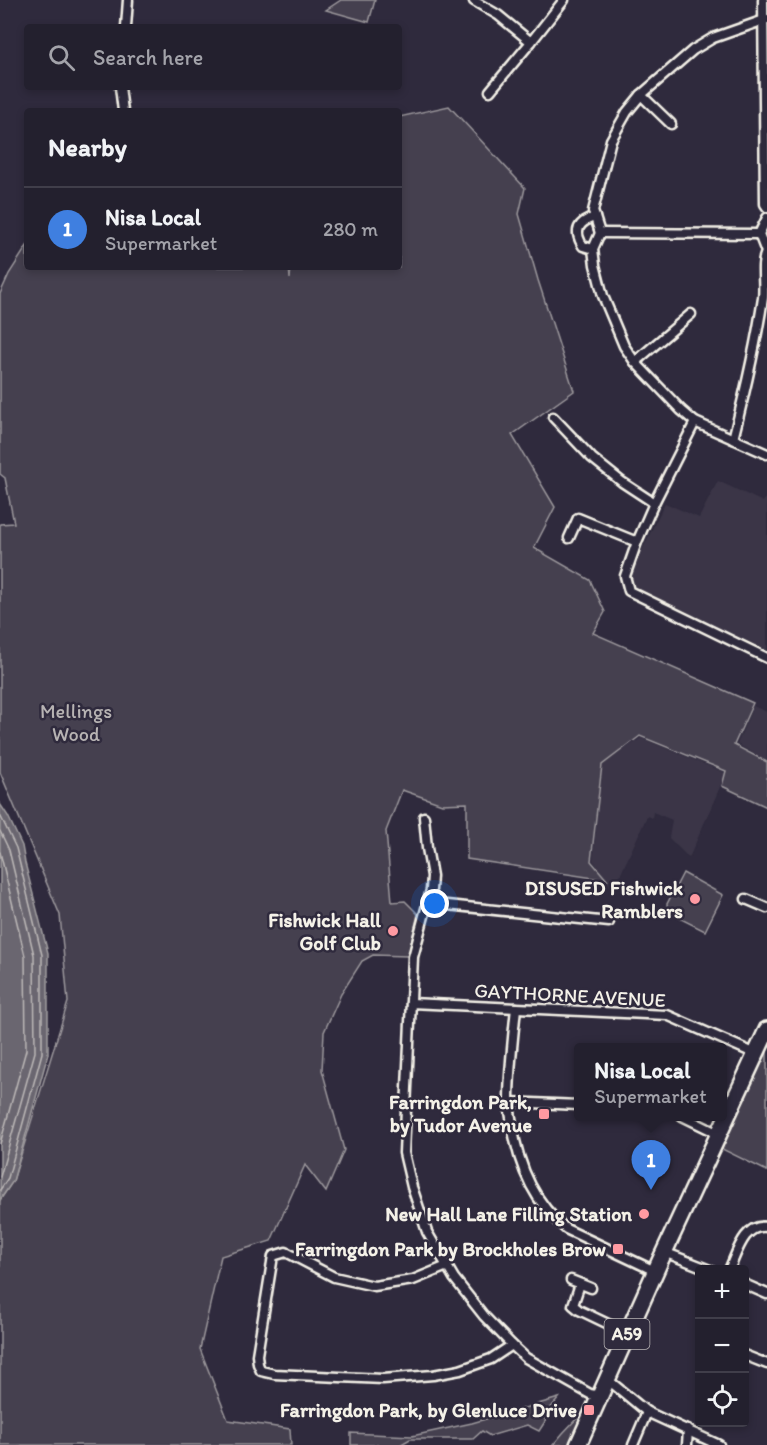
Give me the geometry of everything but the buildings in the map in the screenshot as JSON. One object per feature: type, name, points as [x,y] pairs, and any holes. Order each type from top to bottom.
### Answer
[{"type":"highway","name":"A59","points":[[727,1117],[767,1030]]},
{"type":"highway","name":"A59","points":[[578,1445],[725,1121]]},
{"type":"street","points":[[126,24],[128,0]]},
{"type":"street","points":[[489,91],[564,0]]},
{"type":"street","points":[[763,0],[765,19],[765,204],[767,207]]},
{"type":"street","points":[[474,1],[498,15],[531,42]]},
{"type":"street","points":[[765,19],[713,38],[693,50],[641,95],[627,112],[611,140],[593,212],[600,233],[593,249],[603,296],[624,346],[635,362],[695,422],[767,454]]},
{"type":"street","points":[[120,90],[123,108]]},
{"type":"street","points":[[641,95],[671,124]]},
{"type":"street","points":[[593,249],[583,246],[578,239],[578,229],[585,220],[595,217]]},
{"type":"street","points":[[759,234],[767,218]]},
{"type":"street","points":[[600,233],[759,234]]},
{"type":"street","points":[[734,439],[750,372],[763,295],[763,258],[767,251],[759,234]]},
{"type":"street","points":[[635,362],[691,314]]},
{"type":"street","points":[[553,417],[592,458],[654,504]]},
{"type":"street","points":[[695,422],[637,542],[625,576],[629,591],[767,658]]},
{"type":"street","points":[[569,538],[578,518],[637,542]]},
{"type":"street","points":[[424,817],[432,876],[428,903],[413,957],[405,1153],[412,1187],[427,1232],[454,1278],[484,1316],[526,1358],[563,1380],[590,1394],[599,1396]]},
{"type":"street","points":[[746,899],[767,908]]},
{"type":"street","points":[[428,903],[609,922]]},
{"type":"street","name":"GAYTHORNE AVENUE","points":[[411,1003],[667,1015],[756,1054]]},
{"type":"street","points":[[516,1008],[509,1102],[515,1143],[525,1176],[540,1201],[557,1222],[566,1229],[655,1271]]},
{"type":"street","points":[[509,1102],[574,1105]]},
{"type":"street","points":[[692,1121],[719,1134]]},
{"type":"street","points":[[731,1265],[747,1234],[754,1228],[767,1227]]},
{"type":"street","points":[[447,1266],[413,1280],[374,1286],[334,1276],[286,1252],[273,1256],[257,1355],[261,1371],[274,1374],[383,1379],[433,1375],[460,1370],[492,1359],[512,1345]]},
{"type":"street","points":[[664,1252],[699,1265]]},
{"type":"street","points":[[571,1280],[591,1288]]},
{"type":"street","points":[[580,1284],[573,1305],[627,1333]]},
{"type":"street","points":[[749,1286],[767,1294]]},
{"type":"street","points":[[749,1357],[767,1364]]},
{"type":"street","points":[[607,1379],[647,1412],[718,1445]]},
{"type":"street","points":[[633,1445],[647,1412]]},
{"type":"street","points":[[687,1445],[688,1430]]},
{"type":"shaded area","points":[[718,481],[763,502],[767,495],[767,650],[636,589],[631,574],[665,503],[699,518]]},
{"type":"shaded area","points":[[753,706],[767,712],[767,761],[737,744]]},
{"type":"shaded area","points":[[641,738],[726,773],[689,858],[669,838],[672,820],[653,812],[652,818],[647,816],[613,891],[593,860],[601,765]]},
{"type":"green space","points":[[341,0],[375,0],[369,22],[326,10]]},
{"type":"green space","name":"Mellings Wood","points":[[449,106],[525,188],[519,214],[574,391],[512,435],[555,507],[534,548],[590,580],[605,612],[593,633],[753,703],[734,745],[767,762],[767,807],[722,786],[726,771],[640,736],[602,765],[591,861],[607,880],[467,859],[467,803],[442,804],[402,790],[386,831],[392,902],[405,901],[418,914],[408,956],[373,955],[362,961],[341,994],[324,1032],[322,1070],[344,1150],[326,1192],[305,1165],[271,1241],[221,1256],[200,1349],[228,1420],[290,1429],[291,1445],[0,1445],[0,1200],[13,1181],[68,1002],[60,915],[0,772],[0,524],[14,523],[5,478],[0,474],[0,294],[9,274],[24,251],[24,270],[289,270],[290,279],[291,270],[402,270],[402,116]]},
{"type":"green space","name":"DISUSED Fishwick Ramblers","points":[[683,873],[723,895],[705,931],[668,911],[667,904]]},
{"type":"green space","points":[[767,1047],[767,1171],[720,1148]]},
{"type":"green space","points":[[559,1398],[543,1417],[546,1420],[539,1431],[527,1425],[490,1436],[482,1431],[473,1439],[410,1439],[400,1445],[351,1445],[351,1433],[412,1436],[472,1423]]},
{"type":"green space","points":[[584,1411],[582,1420],[569,1445],[553,1445],[563,1433]]},
{"type":"water","points":[[0,804],[22,846],[48,953],[48,1054],[13,1181],[0,1200]]},
{"type":"place","name":"DISUSED Fishwick Ramblers","points":[[695,899]]},
{"type":"place","name":"Fishwick Hall Golf Club","points":[[393,931]]},
{"type":"place","name":"Farringdon Park, by Tudor Avenue","points":[[544,1114]]},
{"type":"place","name":"Nisa Local","points":[[651,1190]]},
{"type":"place","name":"New Hall Lane Filling Station","points":[[644,1214]]},
{"type":"place","name":"Farringdon Park by Brockholes Brow","points":[[618,1249]]},
{"type":"place","name":"Farringdon Park, by Glenluce Drive","points":[[589,1410]]}]
